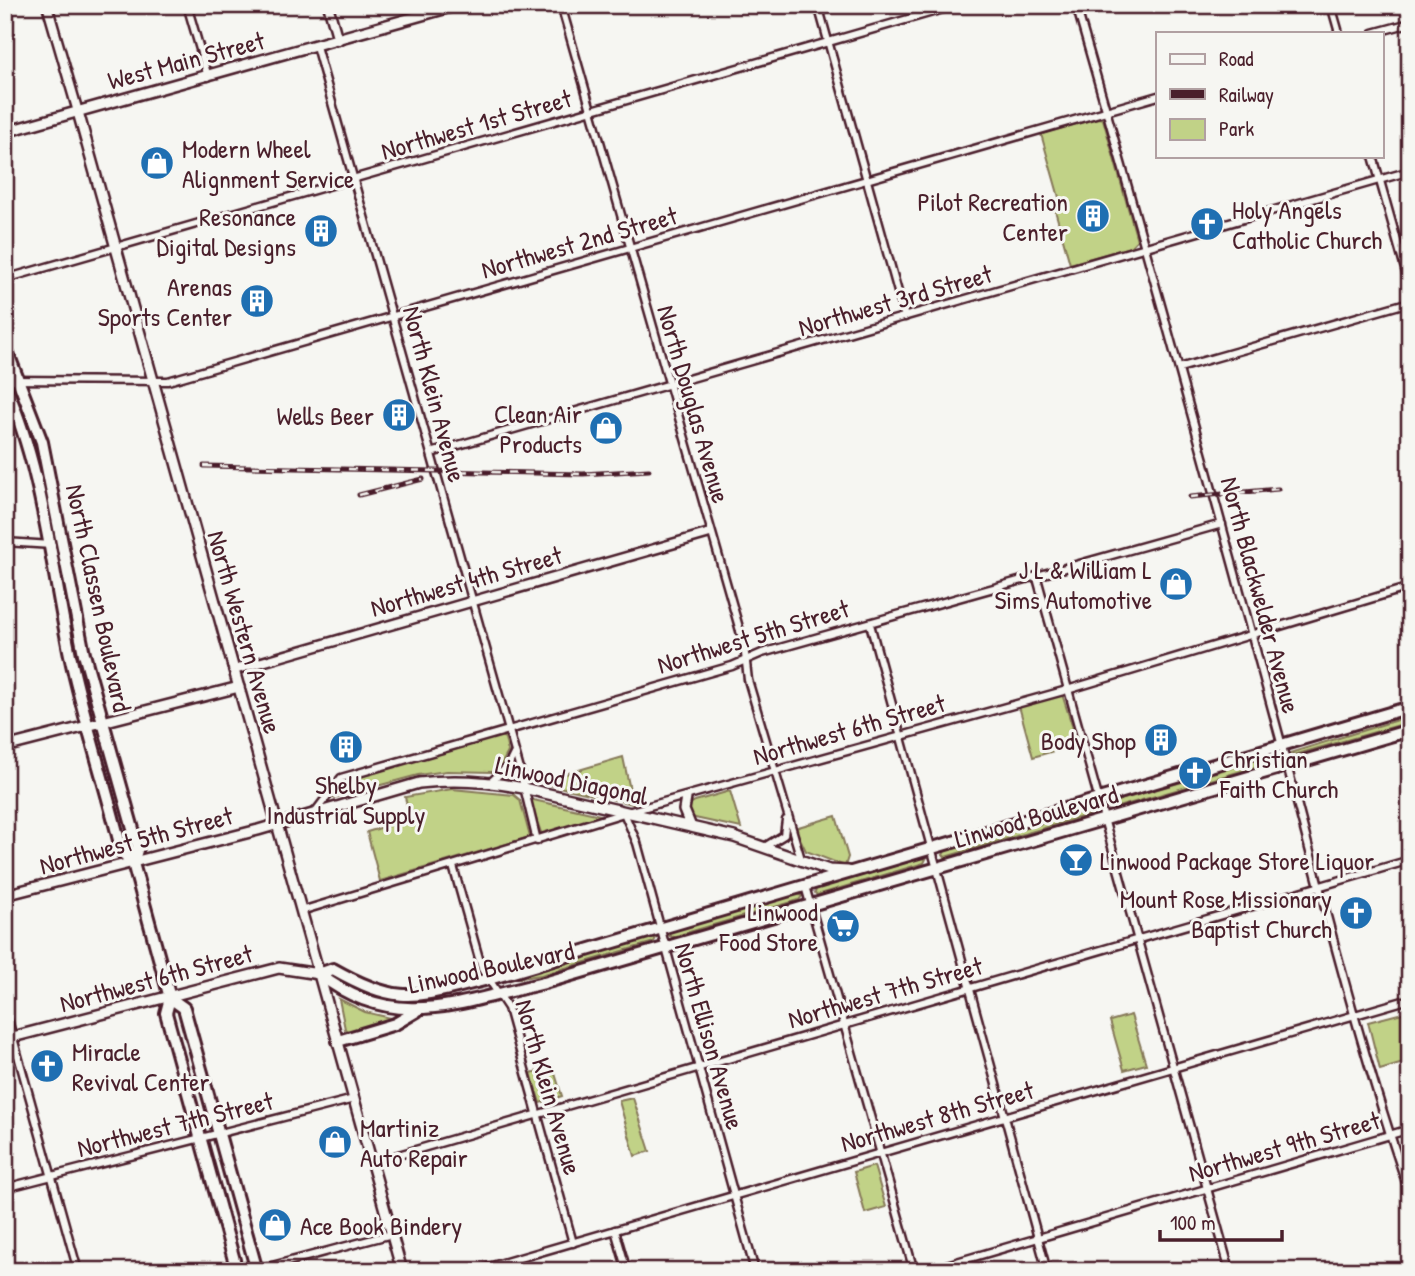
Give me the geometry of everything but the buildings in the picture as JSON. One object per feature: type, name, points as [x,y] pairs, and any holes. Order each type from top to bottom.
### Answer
[{"type":"main road","name":"West Main Street","points":[[5,132],[458,5]]},
{"type":"main road","name":"North Western Avenue","points":[[78,112],[402,1271]]},
{"type":"main road","name":"North Classen Boulevard","points":[[5,346],[41,442],[84,654],[138,847],[133,863]]},
{"type":"main road","name":"North Classen Boulevard","points":[[5,382],[27,444],[70,657],[122,852],[133,863],[170,998],[166,1013],[235,1268]]},
{"type":"main road","points":[[5,747],[239,687]]},
{"type":"main road","name":"Linwood Boulevard","points":[[319,974],[333,969],[373,990],[402,996],[489,979],[1410,707]]},
{"type":"main road","name":"Linwood Boulevard","points":[[319,974],[336,987],[374,1005],[403,1010],[500,993],[1410,730]]},
{"type":"main road","name":"Linwood Diagonal","points":[[277,825],[419,783],[445,780],[492,781],[766,846],[829,870],[857,871]]},
{"type":"main road","points":[[686,798],[684,810],[691,827]]},
{"type":"main road","name":"Northwest 5th Street","points":[[5,895],[277,825]]},
{"type":"main road","name":"Northwest 6th Street","points":[[9,1038],[279,968],[319,974]]},
{"type":"main road","name":"North Classen Boulevard","points":[[170,998],[184,1008],[257,1270]]},
{"type":"main road","points":[[338,1041],[395,1024],[420,1009]]},
{"type":"street","name":"North Western Avenue","points":[[47,5],[78,112]]},
{"type":"street","points":[[187,5],[208,76]]},
{"type":"street","points":[[328,5],[338,40]]},
{"type":"street","name":"North Douglas Avenue","points":[[561,5],[746,660],[748,680],[785,815],[801,859]]},
{"type":"street","points":[[818,5],[905,317]]},
{"type":"street","name":"Northwest 1st Street","points":[[5,279],[957,5]]},
{"type":"street","name":"North Blackwelder Avenue","points":[[1076,5],[1179,368],[1319,886],[1390,1135],[1410,1194]]},
{"type":"street","points":[[1331,5],[1339,32]]},
{"type":"street","points":[[1377,32],[1410,23]]},
{"type":"street","name":"North Klein Avenue","points":[[316,46],[537,841]]},
{"type":"street","name":"Northwest 2nd Street","points":[[5,382],[168,381],[1156,97]]},
{"type":"street","points":[[1375,158],[1410,287]]},
{"type":"street","name":"Northwest 3rd Street","points":[[431,453],[1410,171]]},
{"type":"street","points":[[1179,368],[1410,302]]},
{"type":"street","name":"Northwest 5th Street","points":[[314,814],[341,778],[1222,524]]},
{"type":"street","name":"Northwest 4th Street","points":[[234,670],[710,533]]},
{"type":"street","points":[[5,542],[63,545]]},
{"type":"street","points":[[1037,578],[1230,1271]]},
{"type":"street","name":"Northwest 6th Street","points":[[301,911],[624,813],[686,798],[1067,690],[1410,587]]},
{"type":"street","points":[[870,624],[1047,1271]]},
{"type":"street","points":[[492,781],[508,766],[514,752]]},
{"type":"street","name":"North Ellison Avenue","points":[[624,813],[637,843],[755,1271]]},
{"type":"street","points":[[766,846],[784,835],[785,815]]},
{"type":"street","name":"Northwest 7th Street","points":[[371,1163],[1410,860]]},
{"type":"street","name":"North Klein Avenue","points":[[453,866],[482,969],[508,1008],[573,1243]]},
{"type":"street","points":[[805,887],[914,1271]]},
{"type":"street","name":"Northwest 8th Street","points":[[475,1271],[1410,999]]},
{"type":"street","points":[[5,1009],[9,1038],[78,1271]]},
{"type":"street","name":"Northwest 7th Street","points":[[5,1188],[354,1099]]},
{"type":"street","name":"Northwest 9th Street","points":[[926,1271],[1410,1129]]},
{"type":"street","points":[[615,1230],[627,1271]]},
{"type":"street","points":[[257,1270],[392,1234]]},
{"type":"green space","points":[[1098,118],[1103,119],[1137,240],[1130,247],[1070,264],[1053,203],[1060,201],[1041,134]]},
{"type":"green space","points":[[1062,694],[1078,744],[1033,757],[1019,706]]},
{"type":"green space","points":[[1410,716],[1410,722],[1294,755],[1290,753]]},
{"type":"green space","points":[[501,736],[505,738],[508,752],[500,767],[492,772],[447,771],[418,775],[329,799],[342,782]]},
{"type":"green space","points":[[1274,755],[1276,761],[1111,809],[1107,807],[1110,803]]},
{"type":"green space","points":[[623,757],[633,804],[537,782],[538,782]]},
{"type":"green space","points":[[452,789],[514,795],[520,800],[530,837],[380,881],[367,832],[410,819],[405,797]]},
{"type":"green space","points":[[730,791],[741,828],[695,818],[688,813],[690,804],[695,801]]},
{"type":"green space","points":[[529,799],[600,815],[600,817],[542,835]]},
{"type":"green space","points":[[1094,810],[1092,814],[945,857],[943,855],[945,851]]},
{"type":"green space","points":[[836,816],[848,857],[845,866],[806,851],[795,828]]},
{"type":"green space","points":[[926,859],[924,863],[817,895],[815,893],[816,889]]},
{"type":"green space","points":[[798,894],[802,896],[799,900],[672,937],[668,935],[670,931]]},
{"type":"green space","points":[[656,938],[654,942],[541,975],[501,981]]},
{"type":"green space","points":[[339,999],[365,1012],[395,1019],[349,1032],[345,1029]]},
{"type":"green space","points":[[1410,1011],[1410,1061],[1380,1070],[1368,1022]]},
{"type":"green space","points":[[1131,1015],[1146,1064],[1124,1070],[1110,1021]]},
{"type":"green space","points":[[553,1067],[562,1096],[540,1103],[531,1073]]},
{"type":"green space","points":[[633,1098],[650,1151],[635,1156],[619,1101]]},
{"type":"green space","points":[[874,1166],[886,1207],[865,1213],[854,1172]]},
{"type":"railway","points":[[204,466],[583,474],[649,470]]},
{"type":"railway","points":[[359,495],[423,479]]},
{"type":"railway","points":[[1190,497],[1278,489]]},
{"type":"place","name":"Modern Wheel Alignment Service","points":[[157,163]]},
{"type":"place","name":"Pilot Recreation Center","points":[[1093,216]]},
{"type":"place","name":"Holy Angels Catholic Church","points":[[1207,224]]},
{"type":"place","name":"Resonance Digital Designs","points":[[321,231]]},
{"type":"place","name":"Arenas Sports Center","points":[[257,301]]},
{"type":"place","name":"Wells Beer","points":[[399,415]]},
{"type":"place","name":"Clean Air Products","points":[[606,428]]},
{"type":"place","name":"J L & William L Sims Automotive","points":[[1176,584]]},
{"type":"place","name":"Body Shop","points":[[1161,740]]},
{"type":"place","name":"Shelby Industrial Supply","points":[[346,747]]},
{"type":"place","name":"Christian Faith Church","points":[[1195,773]]},
{"type":"place","name":"Linwood Package Store Liquor","points":[[1076,860]]},
{"type":"place","name":"Mount Rose Missionary Baptist Church","points":[[1356,913]]},
{"type":"place","name":"Linwood Food Store","points":[[843,926]]},
{"type":"place","name":"Miracle Revival Center","points":[[47,1066]]},
{"type":"place","name":"Martiniz Auto Repair","points":[[335,1142]]},
{"type":"place","name":"Ace Book Bindery","points":[[275,1225]]}]
